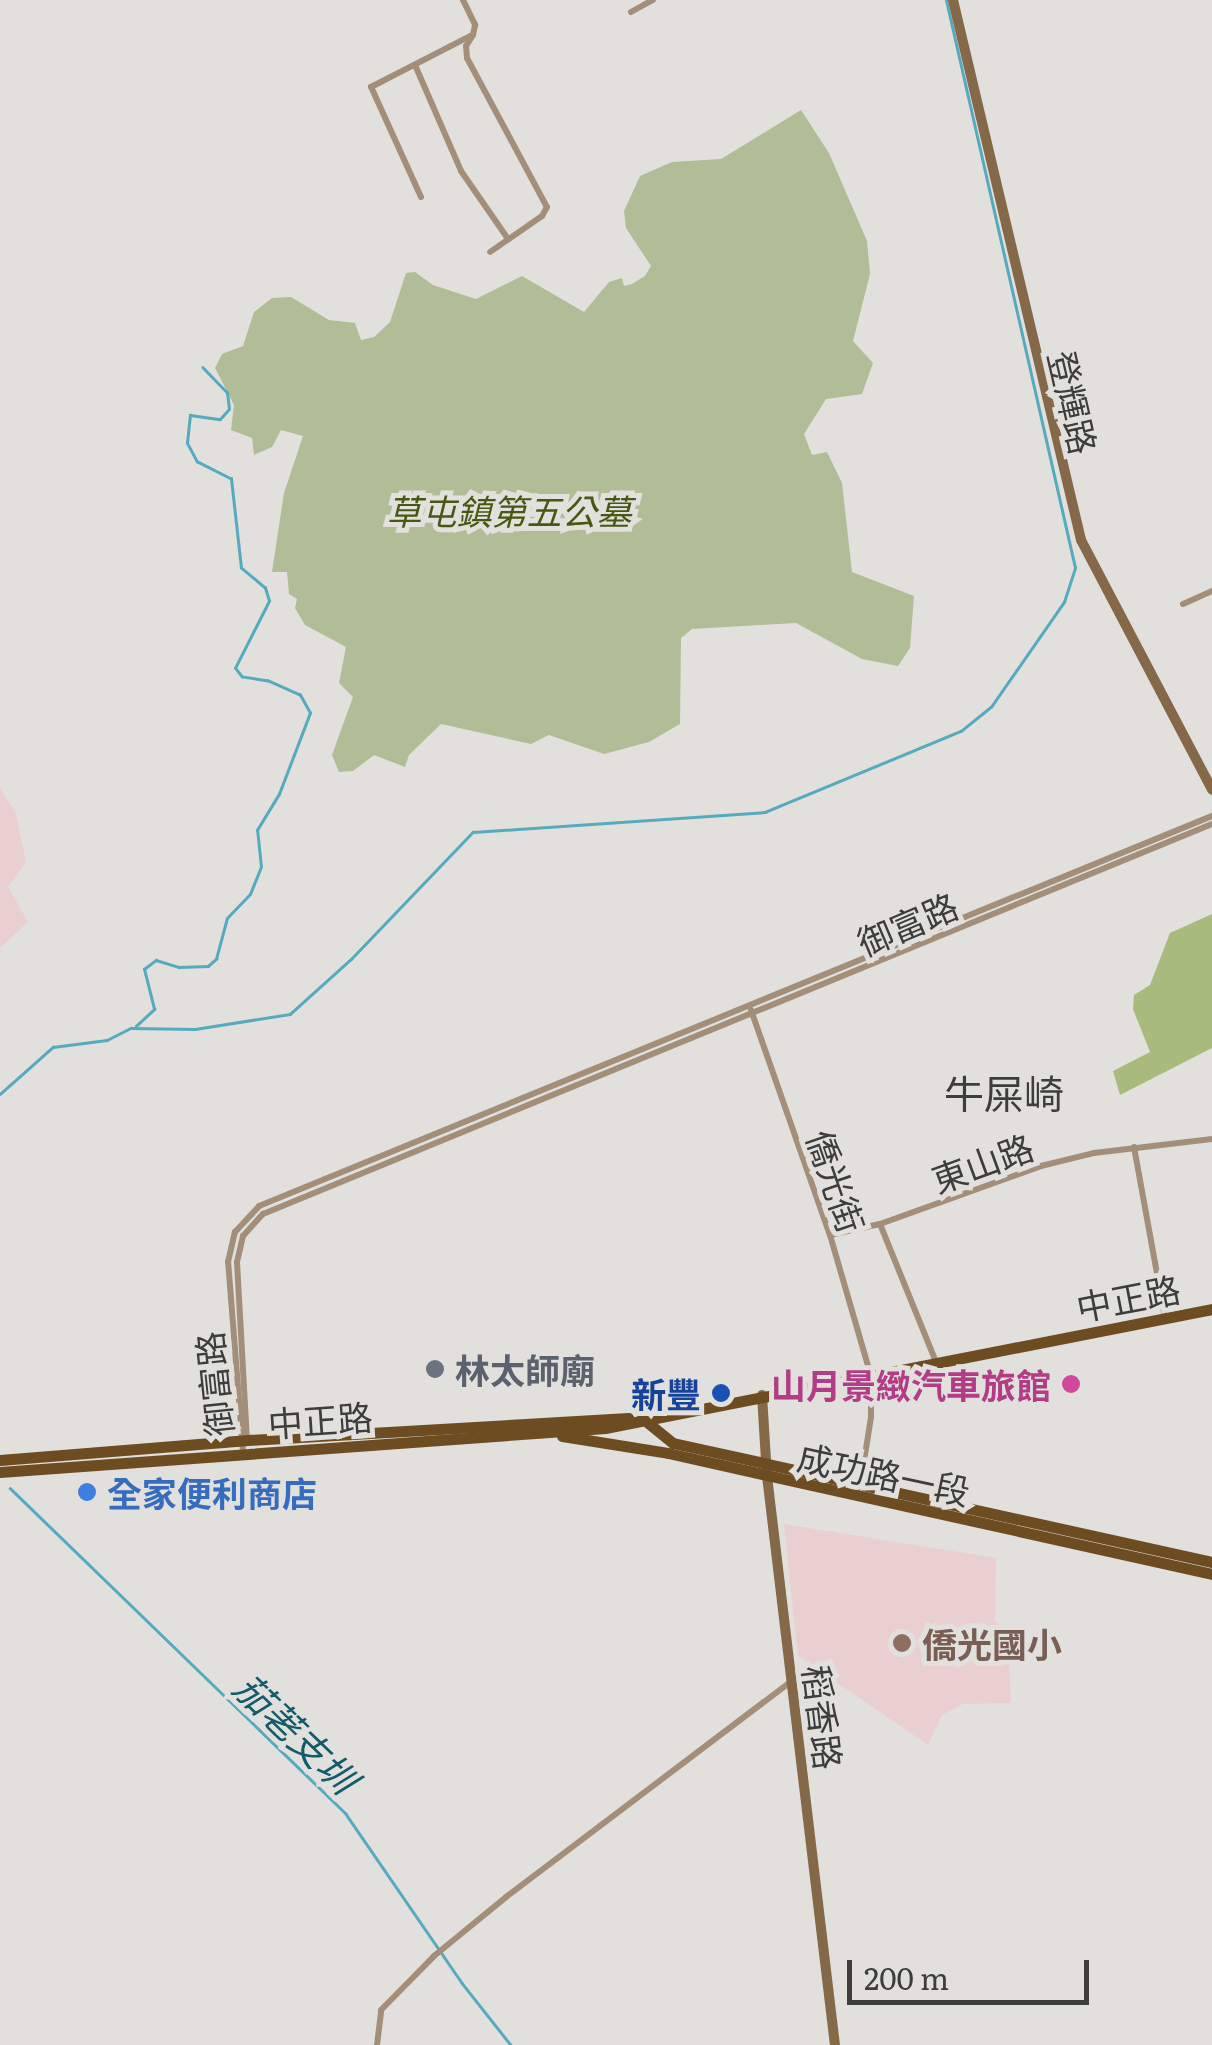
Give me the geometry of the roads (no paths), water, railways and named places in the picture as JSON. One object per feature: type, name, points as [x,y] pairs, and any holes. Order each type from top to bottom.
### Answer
[{"type":"main road","name":"中正路","points":[[0,1472],[244,1444],[543,1434],[604,1428],[1212,1309]]},
{"type":"main road","name":"中正路","points":[[0,1460],[642,1418]]},
{"type":"main road","name":"成功路一段","points":[[642,1418],[673,1443],[766,1462],[859,1490],[1212,1574]]},
{"type":"main road","name":"成功路一段","points":[[543,1434],[859,1490],[1212,1562]]},
{"type":"street","points":[[464,0],[475,25],[474,35],[466,46],[468,58],[496,118],[546,200],[542,216],[490,252]]},
{"type":"street","points":[[630,12],[653,0]]},
{"type":"street","name":"登輝路","points":[[953,0],[1081,540],[1212,790]]},
{"type":"street","points":[[421,197],[371,86],[474,35]]},
{"type":"street","points":[[415,64],[461,171],[508,239]]},
{"type":"street","points":[[1182,604],[1212,591]]},
{"type":"street","name":"御富路","points":[[244,1444],[238,1248],[252,1223],[263,1214],[1212,816]]},
{"type":"street","name":"御富路","points":[[750,1008],[1212,824]]},
{"type":"street","name":"僑光街","points":[[750,1008],[830,1235],[871,1376],[871,1417],[859,1490]]},
{"type":"street","name":"東山路","points":[[830,1235],[880,1224],[1041,1166],[1134,1148],[1212,1139]]},
{"type":"street","points":[[1134,1148],[1165,1318]]},
{"type":"street","points":[[880,1224],[937,1363]]},
{"type":"street","name":"稻香路","points":[[762,1395],[767,1476],[835,2045]]},
{"type":"street","points":[[377,2045],[381,2010],[434,1956],[506,1896],[792,1681]]},
{"type":"waterway","points":[[0,1094],[53,1047],[107,1040],[131,1028],[195,1029],[290,1014],[351,959],[473,832],[765,812],[961,731],[991,707],[1064,602],[1075,568],[946,0]]},
{"type":"waterway","points":[[136,1026],[154,1009],[144,969],[156,960],[179,967],[208,966],[216,959],[227,918],[250,894],[261,867],[257,830],[279,794],[310,713],[300,695],[268,681],[242,677],[235,668],[269,601],[265,588],[241,568],[231,479],[197,462],[187,443],[190,415],[220,419],[229,409],[227,393],[203,368]]},
{"type":"waterway","name":"茄荖支圳","points":[[10,1488],[346,1814],[462,1983],[511,2045]]},
{"type":"place","name":"林太師廟","points":[[435,1369]]},
{"type":"place","name":"山月景緻汽車旅館","points":[[1071,1384]]},
{"type":"place","name":"新豐","points":[[721,1393]]},
{"type":"place","name":"全家便利商店","points":[[87,1492]]},
{"type":"place","name":"僑光國小","points":[[902,1643]]},
{"type":"district","name":"牛屎崎","points":[[1004,1092]]},
{"type":"park label","name":"草屯鎮第五公墓","points":[[509,510]]}]
